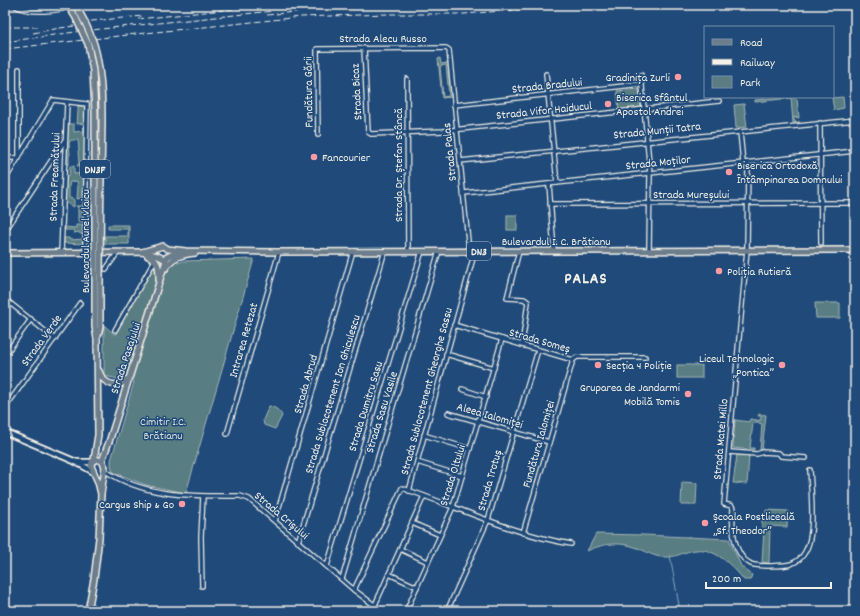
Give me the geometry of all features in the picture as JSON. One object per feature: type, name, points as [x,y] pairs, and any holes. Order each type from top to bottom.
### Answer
[{"type":"main road","name":"Bulevardul Aurel Vlaicu","points":[[68,5],[88,44],[93,71],[95,113],[95,327],[98,364],[98,436],[102,460]]},
{"type":"main road","name":"Bulevardul Aurel Vlaicu","points":[[76,5],[94,43],[100,72],[100,327],[97,339]]},
{"type":"main road","name":"DN3","points":[[5,253],[142,252],[163,246],[168,249]]},
{"type":"main road","points":[[134,252],[157,258],[157,251],[159,248]]},
{"type":"main road","name":"Bulevardul I. C. Brătianu","points":[[168,249],[186,251],[279,252],[855,250]]},
{"type":"main road","points":[[168,249],[168,256]]},
{"type":"main road","name":"Bulevardul I. C. Brătianu","points":[[168,256],[186,251]]},
{"type":"main road","points":[[159,284],[167,266],[172,260],[185,255],[210,251]]},
{"type":"main road","name":"DN3","points":[[142,252],[157,258],[164,259],[168,256]]},
{"type":"main road","name":"Strada Pasajului","points":[[102,460],[168,256]]},
{"type":"main road","name":"Strada Pasajului","points":[[157,258],[160,270],[159,284]]},
{"type":"main road","points":[[98,364],[102,378],[110,384],[122,384],[128,379]]},
{"type":"main road","name":"Bulevardul Aurel Vlaicu","points":[[93,461],[98,436]]},
{"type":"main road","name":"Strada Pasajului","points":[[104,469],[110,439]]},
{"type":"main road","points":[[88,611],[97,554],[104,469],[102,460],[93,461],[91,466],[98,482],[101,494]]},
{"type":"main road","points":[[93,471],[100,473],[104,469]]},
{"type":"street","points":[[14,5],[20,9],[43,11],[66,9],[76,5]]},
{"type":"street","name":"Strada Alecu Russo","points":[[317,48],[446,48],[449,50]]},
{"type":"street","name":"Fundătura Gării","points":[[317,48],[318,135]]},
{"type":"street","name":"Strada Bicaz","points":[[364,48],[368,132],[371,134]]},
{"type":"street","name":"Strada Palas","points":[[449,50],[460,161],[472,251]]},
{"type":"street","points":[[19,69],[19,158]]},
{"type":"street","points":[[546,74],[557,183]]},
{"type":"street","points":[[641,75],[650,173],[649,251]]},
{"type":"street","name":"Strada Dr. Ștefan Stâncă","points":[[407,79],[408,251]]},
{"type":"street","name":"Strada Bradului","points":[[454,105],[642,84]]},
{"type":"street","points":[[5,180],[53,100],[87,104],[85,252]]},
{"type":"street","name":"Strada Vifor Haiducul","points":[[371,134],[457,130],[719,101]]},
{"type":"street","name":"Strada Freamătului","points":[[61,253],[67,102]]},
{"type":"street","name":"Strada Munții Tatra","points":[[460,161],[855,120]]},
{"type":"street","points":[[820,123],[821,243]]},
{"type":"street","name":"Strada Matei Millo","points":[[740,132],[745,163],[748,203],[747,250],[724,504],[732,506],[733,535],[741,555],[752,565],[790,564],[798,560],[805,552],[812,531],[810,470]]},
{"type":"street","points":[[5,231],[65,139]]},
{"type":"street","name":"Strada Moților","points":[[464,193],[855,151]]},
{"type":"street","points":[[5,158],[19,158]]},
{"type":"street","points":[[549,184],[554,251]]},
{"type":"street","name":"Strada Mureșului","points":[[550,204],[855,203]]},
{"type":"street","name":"Strada Sublocotenent Ion Ghiculescu","points":[[298,542],[385,251]]},
{"type":"street","name":"Strada Dumitru Sasu","points":[[327,566],[422,251]]},
{"type":"street","name":"Strada Sasu Vasile","points":[[342,579],[439,251]]},
{"type":"street","name":"Strada Sublocotenent Gheorghe Sassu","points":[[354,590],[402,488],[409,491],[454,325],[472,251]]},
{"type":"street","points":[[520,251],[507,298],[524,299],[528,302],[522,345]]},
{"type":"street","points":[[106,269],[118,252]]},
{"type":"street","name":"Intrarea Retezat","points":[[226,434],[279,252]]},
{"type":"street","name":"Strada Abrud","points":[[275,521],[353,252]]},
{"type":"street","points":[[115,330],[157,258]]},
{"type":"street","points":[[5,299],[55,339]]},
{"type":"street","name":"Strada Verde","points":[[5,408],[80,303]]},
{"type":"street","points":[[5,355],[31,319]]},
{"type":"street","name":"Strada Someș","points":[[454,325],[573,360],[577,357],[645,357]]},
{"type":"street","name":"Strada Oltului","points":[[406,611],[453,507],[502,339]]},
{"type":"street","name":"Strada Trotuș","points":[[448,611],[488,520],[538,350]]},
{"type":"street","points":[[446,354],[494,368]]},
{"type":"street","name":"Fundătura Ialomiței","points":[[523,533],[573,360]]},
{"type":"street","points":[[462,389],[486,396]]},
{"type":"street","name":"Aleea Ialomiței","points":[[448,413],[549,442]]},
{"type":"street","points":[[5,432],[74,461],[93,471]]},
{"type":"street","points":[[424,435],[470,449]]},
{"type":"street","points":[[729,452],[757,454],[763,452],[779,453],[780,456],[806,458]]},
{"type":"street","points":[[74,461],[93,461]]},
{"type":"street","points":[[416,462],[462,476]]},
{"type":"street","name":"Strada Crișului","points":[[104,469],[117,477],[152,492],[177,495],[245,497],[253,502],[354,590],[382,611]]},
{"type":"street","points":[[409,491],[523,533],[571,544]]},
{"type":"street","points":[[202,586],[201,537],[203,496]]},
{"type":"street","points":[[375,605],[424,496]]},
{"type":"street","points":[[412,523],[440,535]]},
{"type":"street","points":[[400,549],[428,562]]},
{"type":"street","points":[[389,574],[417,587]]},
{"type":"green space","points":[[440,58],[441,64],[448,63],[451,97],[442,98],[438,59]],"holes":[[[446,65],[449,96],[443,97],[440,66]]]},
{"type":"green space","points":[[639,89],[641,108],[619,110],[617,91]]},
{"type":"green space","points":[[843,97],[844,108],[834,110],[832,98]]},
{"type":"green space","points":[[771,98],[791,98],[755,102],[755,100]]},
{"type":"green space","points":[[791,98],[796,98],[799,118],[794,117],[794,120],[796,122],[800,122],[793,123]]},
{"type":"green space","points":[[744,104],[747,127],[736,128],[734,105]]},
{"type":"green space","points":[[78,106],[85,106],[85,222],[78,221],[78,207],[76,206],[84,206],[83,198],[77,199],[77,181],[70,182],[69,186],[69,198],[74,199],[74,207],[65,202],[66,176],[69,176],[70,166],[74,166],[74,174],[84,173],[83,165],[77,166],[79,163],[78,140],[71,140],[69,143],[69,164],[66,164],[68,124],[74,124],[74,132],[84,131],[83,123],[77,124]]},
{"type":"green space","points":[[507,215],[517,215],[517,230],[507,230]]},
{"type":"green space","points":[[76,225],[84,225],[84,234],[80,234],[79,232],[74,233],[74,230],[65,230],[65,227],[76,228]]},
{"type":"green space","points":[[108,225],[129,225],[129,244],[105,244],[105,236],[128,236],[128,229],[108,229]]},
{"type":"green space","points":[[64,238],[69,238],[70,240],[84,239],[84,244],[64,243]]},
{"type":"green space","name":"Cimitir I.C. Brătianu","points":[[254,259],[186,493],[146,485],[113,472],[111,460],[134,382],[104,376],[104,325],[115,335],[155,262],[157,265],[173,265],[183,261]]},
{"type":"green space","points":[[815,303],[840,303],[840,318],[816,318]]},
{"type":"green space","points":[[677,365],[702,365],[702,378],[677,378]]},
{"type":"green space","points":[[269,406],[277,410],[282,416],[275,429],[264,425],[263,420]]},
{"type":"green space","points":[[759,414],[766,415],[762,450],[760,450],[762,424],[758,423],[758,420],[761,420],[761,416],[758,416]]},
{"type":"green space","points":[[750,419],[757,420],[756,423],[753,423],[750,448],[754,448],[754,450],[733,448],[735,420],[749,422]]},
{"type":"green space","points":[[737,455],[749,456],[747,484],[733,483]]},
{"type":"green space","points":[[682,482],[697,483],[696,505],[681,505]]},
{"type":"green space","points":[[766,510],[788,511],[787,527],[770,526],[769,563],[762,562],[764,529],[762,528],[762,514],[766,514]]},
{"type":"green space","points":[[596,534],[729,539],[741,566],[752,575],[750,580],[744,580],[729,564],[710,551],[696,550],[668,557],[660,557],[633,546],[613,544],[600,546],[587,551]]},
{"type":"waterway","points":[[670,555],[680,611]]},
{"type":"railway","points":[[138,19],[271,5]]},
{"type":"railway","points":[[267,15],[356,5]]},
{"type":"railway","points":[[5,49],[301,17],[388,14],[464,14],[575,5]]},
{"type":"railway","points":[[5,42],[82,31],[273,11]]},
{"type":"railway","points":[[82,22],[143,16]]},
{"type":"railway","points":[[33,33],[88,24]]},
{"type":"railway","points":[[5,27],[40,27]]},
{"type":"place","name":"Gradinița Zurli","points":[[678,77]]},
{"type":"place","name":"Biserica Sfântul Apostol Andrei","points":[[608,104]]},
{"type":"place","name":"Fancourier","points":[[314,157]]},
{"type":"place","name":"Biserica Ortodoxă Întâmpinarea Domnului","points":[[729,172]]},
{"type":"place","name":"Poliția Rutieră","points":[[719,271]]},
{"type":"place","name":"Secția 4 Poliție","points":[[598,365]]},
{"type":"place","name":"Liceul Tehnologic „Pontica”","points":[[782,365]]},
{"type":"place","name":"Gruparea de Jandarmi Mobilă Tomis","points":[[688,394]]},
{"type":"place","name":"Cargus Ship & Go","points":[[182,504]]},
{"type":"place","name":"Școala Postliceală „Sf. Theodor”","points":[[705,523]]},
{"type":"district","name":"PALAS","points":[[586,277]]}]
